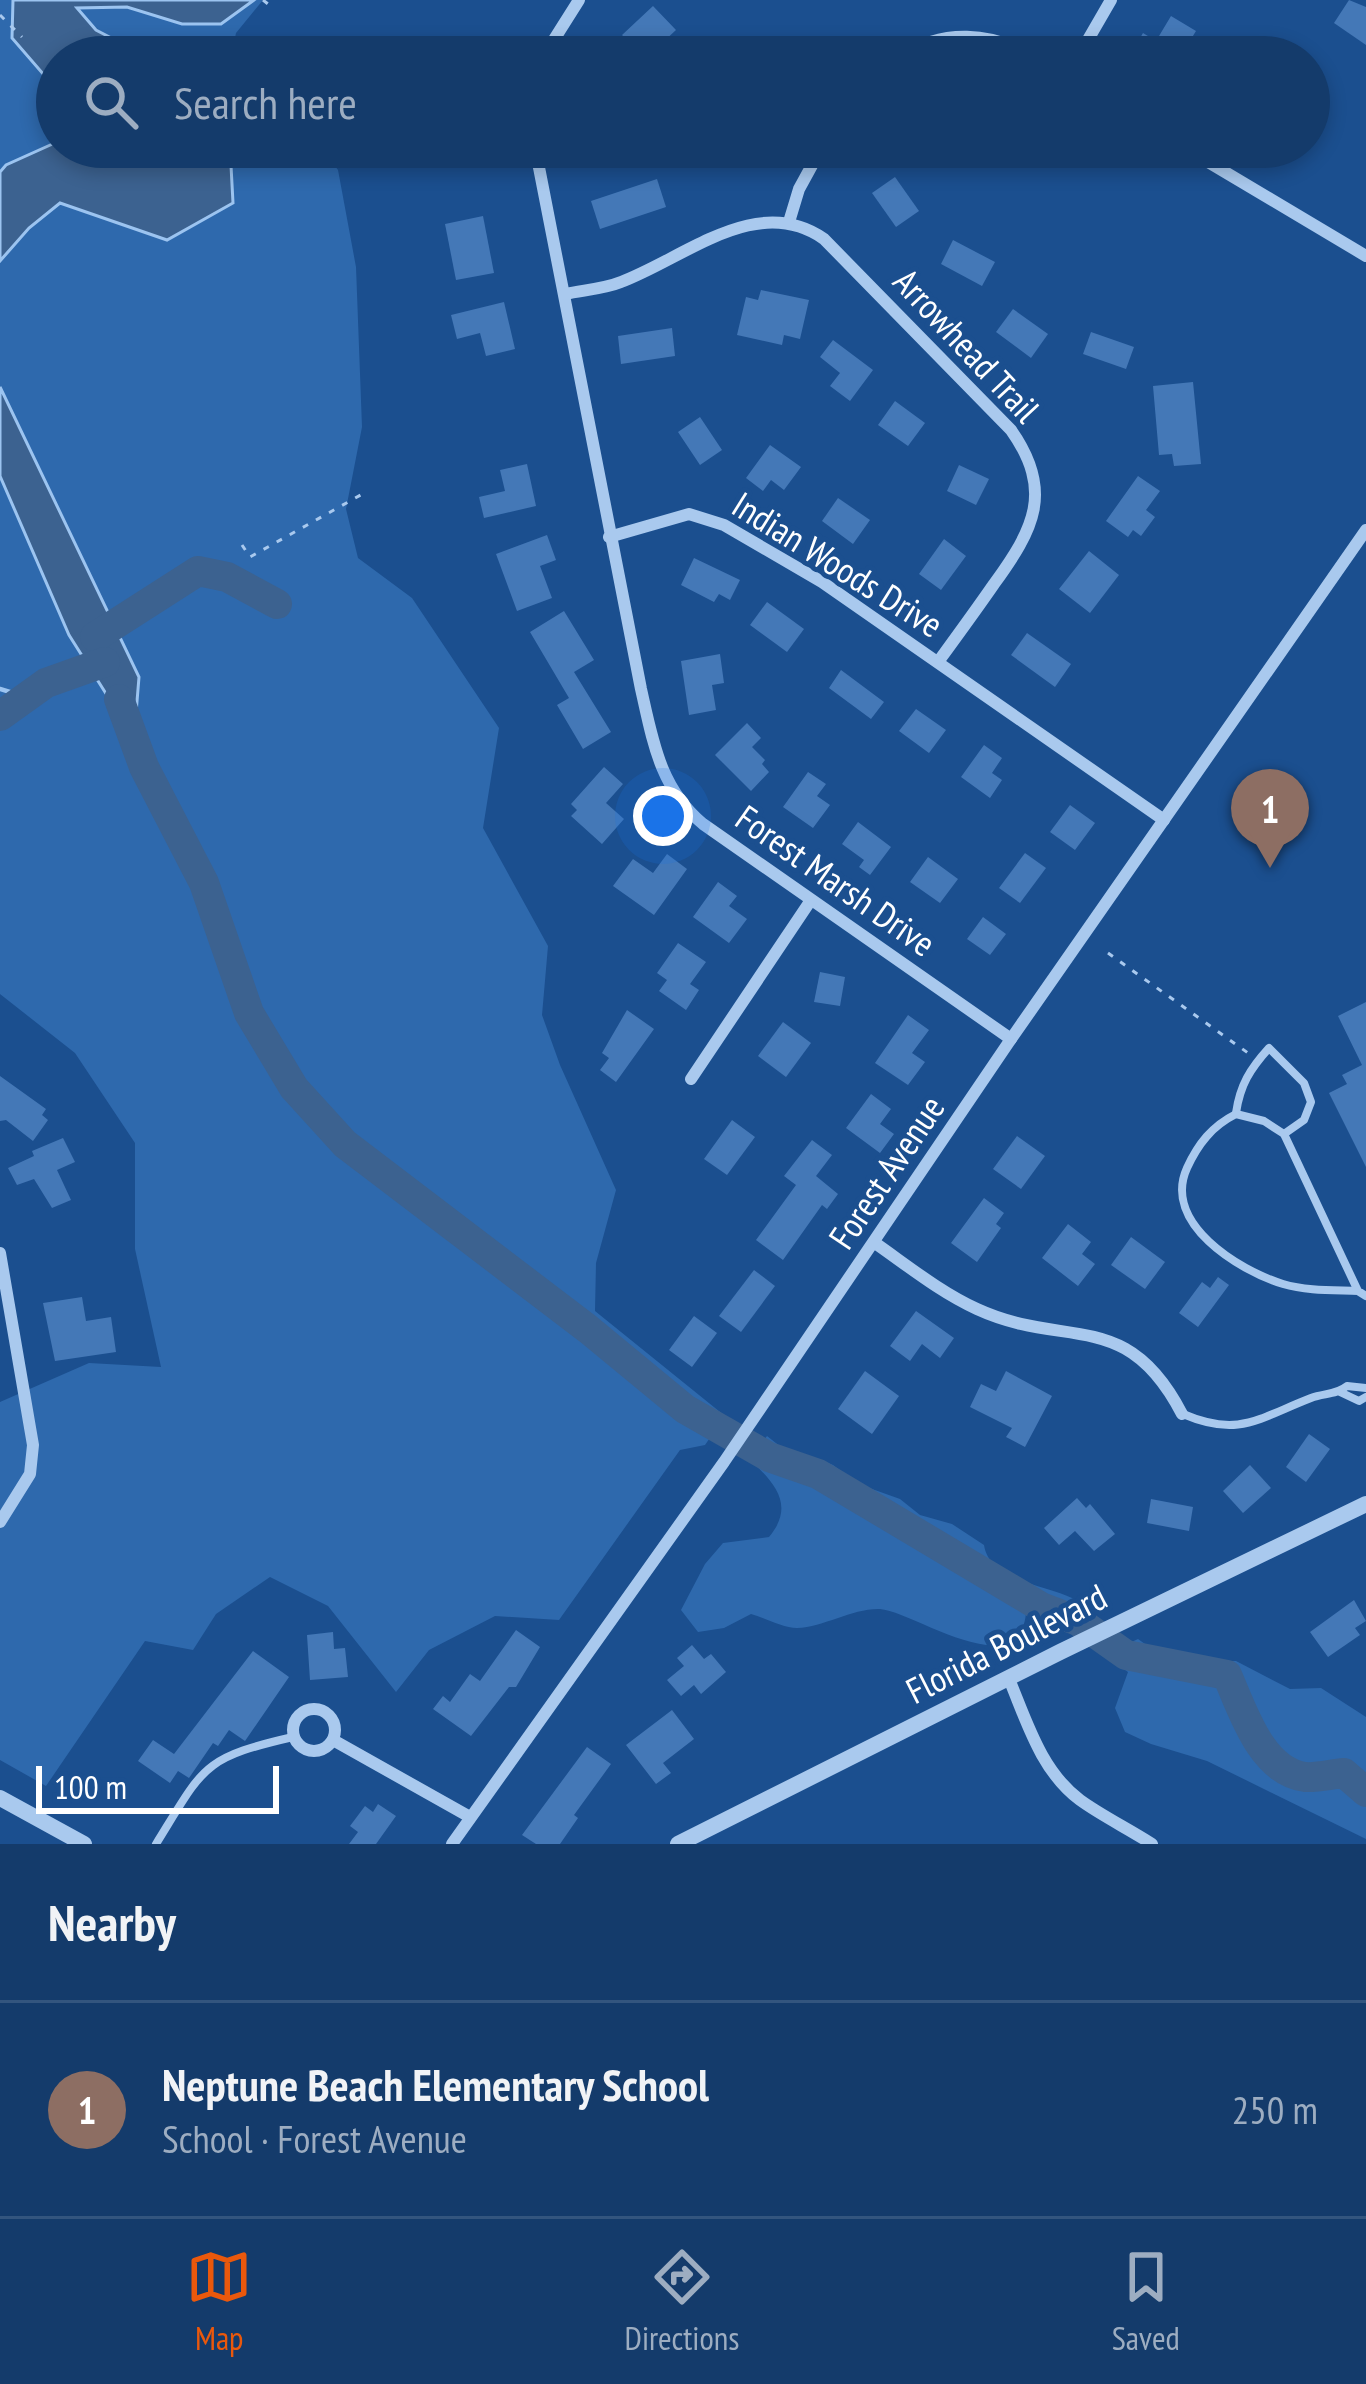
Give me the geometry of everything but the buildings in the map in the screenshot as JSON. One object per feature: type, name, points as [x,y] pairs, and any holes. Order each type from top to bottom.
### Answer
[{"type":"street","points":[[556,36],[579,0]]},
{"type":"street","points":[[1090,36],[1111,0]]},
{"type":"street","points":[[539,168],[609,537]]},
{"type":"street","points":[[565,294],[618,284],[740,227],[771,220],[789,222],[810,168]]},
{"type":"street","points":[[1218,168],[1366,256]]},
{"type":"street","name":"Arrowhead Trail","points":[[789,222],[824,239],[1011,430],[1030,461],[1036,488],[1030,530],[938,662]]},
{"type":"street","name":"Indian Woods Drive","points":[[609,537],[689,514],[708,518],[822,582],[1164,820]]},
{"type":"street","name":"Forest Avenue","points":[[452,1844],[724,1462],[1011,1039],[1366,530]]},
{"type":"street","name":"Forest Marsh Drive","points":[[609,537],[656,757],[685,809],[1011,1039]]},
{"type":"street","points":[[691,1079],[811,900]]},
{"type":"street","points":[[875,1243],[977,1309],[1120,1345],[1156,1371],[1181,1414]]},
{"type":"street","points":[[0,1253],[33,1445],[30,1474],[0,1522]]},
{"type":"street","name":"Florida Boulevard","points":[[677,1844],[1366,1504]]},
{"type":"street","points":[[1009,1679],[1040,1754],[1054,1775],[1081,1801],[1152,1844]]},
{"type":"street","points":[[316,1709],[330,1716],[333,1740],[312,1752],[293,1737],[295,1720],[316,1709]]},
{"type":"street","points":[[333,1740],[470,1817]]},
{"type":"street","points":[[0,1798],[85,1844]]},
{"type":"lane","points":[[1236,1114],[1239,1090],[1269,1048],[1304,1083],[1311,1102],[1304,1120],[1284,1135]]},
{"type":"lane","points":[[1236,1114],[1264,1121],[1284,1135],[1362,1293],[1288,1286],[1250,1271],[1206,1238],[1182,1206],[1181,1181],[1196,1148],[1220,1122],[1236,1114]]},
{"type":"lane","points":[[1181,1414],[1214,1427],[1239,1425],[1353,1384],[1366,1388]]},
{"type":"lane","points":[[1340,1392],[1359,1401],[1366,1397]]},
{"type":"lane","points":[[156,1844],[201,1773],[216,1760],[293,1737]]},
{"type":"path","points":[[0,15],[22,37]]},
{"type":"path","points":[[242,545],[250,557],[366,492]]},
{"type":"path","points":[[1108,953],[1258,1060]]},
{"type":"shaded area","points":[[0,0],[13,0],[12,38],[36,66],[36,151],[0,172]]},
{"type":"shaded area","points":[[13,0],[254,0],[221,24],[182,24],[127,7],[77,8],[108,36],[36,36],[36,66],[12,38]]},
{"type":"shaded area","points":[[254,0],[263,0],[235,36],[108,36],[75,8],[127,7],[182,24],[221,24]]},
{"type":"shaded area","points":[[36,151],[36,168],[231,168],[233,203],[167,240],[60,203],[0,261],[0,172]]},
{"type":"shaded area","points":[[231,168],[338,170],[356,267],[362,427],[346,509],[358,558],[412,598],[499,728],[483,828],[548,946],[542,1015],[616,1190],[596,1263],[595,1311],[725,1416],[705,1445],[680,1450],[559,1620],[495,1616],[429,1650],[396,1692],[328,1606],[270,1577],[216,1614],[193,1650],[145,1641],[46,1786],[0,1760],[0,1402],[89,1363],[161,1367],[135,1249],[135,1143],[75,1053],[0,994],[0,476],[139,677],[0,387],[0,261],[60,202],[167,240],[233,203]]},
{"type":"shaded area","points":[[0,387],[139,677],[134,738],[69,635],[0,476]]},
{"type":"shaded area","points":[[767,1436],[796,1459],[816,1458],[833,1465],[858,1484],[900,1499],[920,1515],[952,1524],[984,1545],[988,1557],[1007,1574],[1072,1598],[1094,1616],[1065,1630],[1026,1613],[1019,1634],[1005,1644],[985,1645],[880,1609],[797,1628],[751,1614],[724,1628],[698,1632],[681,1610],[705,1564],[723,1543],[769,1537],[781,1515],[773,1485],[749,1459]]},
{"type":"shaded area","points":[[1138,1639],[1159,1654],[1236,1661],[1290,1689],[1321,1688],[1366,1717],[1366,1839],[1207,1761],[1125,1732],[1115,1708],[1128,1672],[1104,1655]]},
{"type":"waterway","points":[[95,637],[198,571],[227,577],[277,604]]},
{"type":"waterway","points":[[0,716],[46,683],[105,662]]},
{"type":"waterway","points":[[0,689],[26,697]]},
{"type":"waterway","points":[[119,699],[144,767],[204,883],[249,1013],[294,1088],[345,1144],[685,1409],[769,1457],[818,1474],[1041,1607],[1078,1621],[1126,1655],[1227,1675],[1247,1722],[1276,1764],[1305,1777],[1344,1773],[1366,1792]]},
{"type":"place","name":"Neptune Beach Elementary School","points":[[1270,868]]}]
